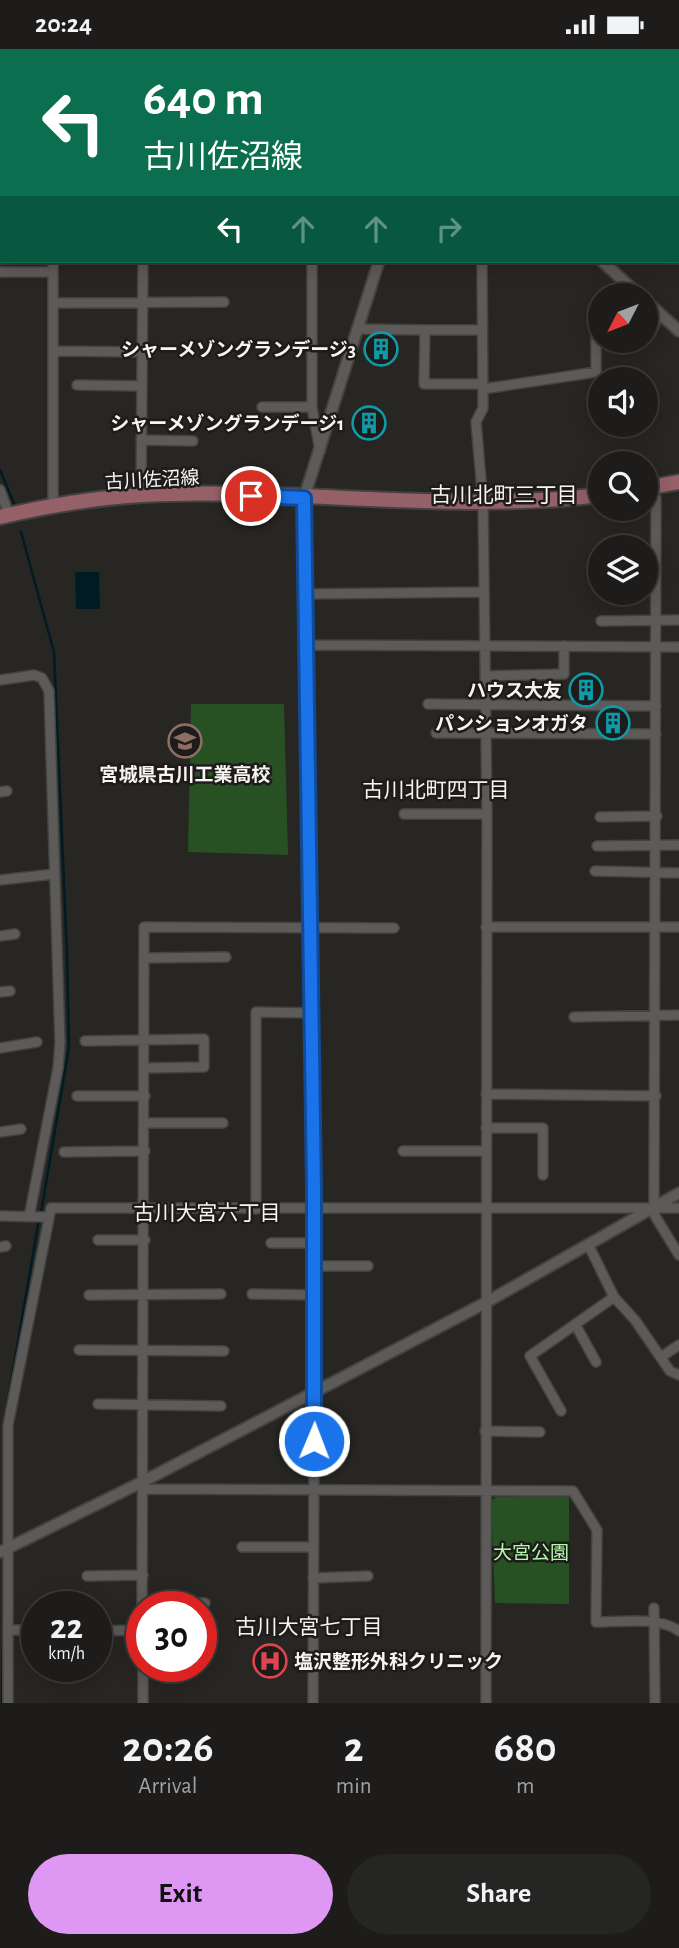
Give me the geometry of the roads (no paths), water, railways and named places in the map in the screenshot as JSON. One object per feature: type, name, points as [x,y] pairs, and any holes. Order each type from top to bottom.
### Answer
[{"type":"main road","points":[[658,486],[679,482]]},
{"type":"main road","name":"古川佐沼線","points":[[5,516],[53,506],[141,495],[483,502],[588,496]]},
{"type":"street","points":[[53,263],[53,506]]},
{"type":"street","points":[[141,495],[143,263]]},
{"type":"street","points":[[312,263],[312,407],[320,451]]},
{"type":"street","points":[[313,1703],[315,1243],[304,498],[378,263]]},
{"type":"street","points":[[482,263],[483,408],[477,422],[483,502],[487,814],[486,1703]]},
{"type":"street","points":[[604,263],[626,283]]},
{"type":"street","points":[[0,272],[53,272]]},
{"type":"street","points":[[53,303],[224,302]]},
{"type":"street","points":[[658,317],[660,313],[678,329]]},
{"type":"street","points":[[359,329],[477,330]]},
{"type":"street","points":[[425,330],[424,384],[483,386],[596,372],[596,353]]},
{"type":"street","points":[[53,351],[143,352]]},
{"type":"street","points":[[77,386],[142,386]]},
{"type":"street","points":[[262,407],[312,407]]},
{"type":"street","points":[[141,440],[192,441]]},
{"type":"street","points":[[0,490],[5,516]]},
{"type":"street","points":[[656,521],[657,1015],[654,1208],[655,1216],[679,1255]]},
{"type":"street","points":[[305,594],[484,592]]},
{"type":"street","points":[[601,621],[679,620]]},
{"type":"street","points":[[306,645],[679,647]]},
{"type":"street","points":[[485,676],[564,674],[564,646]]},
{"type":"street","points":[[0,680],[34,675],[42,678],[49,691],[59,1055],[31,1217]]},
{"type":"street","points":[[428,704],[656,706]]},
{"type":"street","points":[[436,733],[656,733]]},
{"type":"street","points":[[404,814],[487,814]]},
{"type":"street","points":[[600,817],[657,816]]},
{"type":"street","points":[[597,846],[679,845]]},
{"type":"street","points":[[594,871],[679,873]]},
{"type":"street","points":[[0,880],[54,874]]},
{"type":"street","points":[[142,1591],[144,927],[394,928]]},
{"type":"street","points":[[486,927],[679,927]]},
{"type":"street","points":[[0,936],[15,934]]},
{"type":"street","points":[[145,958],[226,957]]},
{"type":"street","points":[[256,1209],[256,1012],[312,1013]]},
{"type":"street","points":[[574,1017],[679,1015]]},
{"type":"street","points":[[85,1041],[204,1039],[204,1067],[145,1068]]},
{"type":"street","points":[[0,1048],[37,1042]]},
{"type":"street","points":[[486,1094],[656,1097]]},
{"type":"street","points":[[77,1095],[145,1096]]},
{"type":"street","points":[[145,1123],[223,1123]]},
{"type":"street","points":[[486,1128],[543,1128],[543,1175]]},
{"type":"street","points":[[0,1132],[22,1129]]},
{"type":"street","points":[[64,1152],[145,1151]]},
{"type":"street","points":[[403,1151],[486,1151]]},
{"type":"street","points":[[5,1551],[144,1485],[485,1303],[679,1193]]},
{"type":"street","points":[[8,1703],[9,1630],[5,1551],[8,1425],[47,1217],[51,1208],[679,1208]]},
{"type":"street","points":[[0,1216],[47,1217]]},
{"type":"street","points":[[98,1240],[145,1240]]},
{"type":"street","points":[[271,1243],[315,1243]]},
{"type":"street","points":[[589,1246],[614,1297],[635,1320],[670,1371],[679,1375]]},
{"type":"street","points":[[314,1266],[368,1266]]},
{"type":"street","points":[[89,1295],[221,1294]]},
{"type":"street","points":[[252,1294],[315,1295]]},
{"type":"street","points":[[561,1411],[530,1356],[614,1297]]},
{"type":"street","points":[[575,1324],[596,1361]]},
{"type":"street","points":[[661,1357],[679,1345]]},
{"type":"street","points":[[79,1350],[224,1351]]},
{"type":"street","points":[[98,1405],[221,1406]]},
{"type":"street","points":[[485,1431],[540,1432]]},
{"type":"street","points":[[144,1485],[573,1490],[597,1529],[596,1622],[654,1623],[668,1625],[679,1631]]},
{"type":"street","points":[[242,1547],[313,1547]]},
{"type":"street","points":[[88,1576],[143,1575]]},
{"type":"street","points":[[313,1578],[368,1576]]},
{"type":"street","points":[[654,1608],[655,1703]]},
{"type":"street","points":[[9,1630],[21,1630]]},
{"type":"street","points":[[143,1682],[143,1703]]},
{"type":"water","points":[[75,572],[99,572],[100,609],[76,609]]},
{"type":"waterway","points":[[0,470],[15,506]]},
{"type":"waterway","points":[[21,532],[54,652],[67,954],[69,1047],[41,1213]]},
{"type":"waterway","points":[[4,1423],[39,1219]]},
{"type":"waterway","points":[[4,1430],[4,1455]]},
{"type":"waterway","points":[[2,1703],[4,1594]]},
{"type":"place","name":"シャーメゾングランデージ3","points":[[381,349]]},
{"type":"place","name":"シャーメゾングランデージ1","points":[[369,423]]},
{"type":"place","name":"ハウス大友","points":[[586,690]]},
{"type":"place","name":"パンションオガタ","points":[[613,723]]},
{"type":"place","name":"宮城県古川工業高校","points":[[185,741]]},
{"type":"place","name":"塩沢整形外科クリニック","points":[[270,1661]]},
{"type":"district","name":"古川北町三丁目","points":[[504,495]]},
{"type":"district","name":"古川北町四丁目","points":[[436,790]]},
{"type":"district","name":"古川大宮六丁目","points":[[207,1213]]},
{"type":"district","name":"古川大宮七丁目","points":[[309,1627]]},
{"type":"park label","name":"大宮公園","points":[[531,1552]]}]
